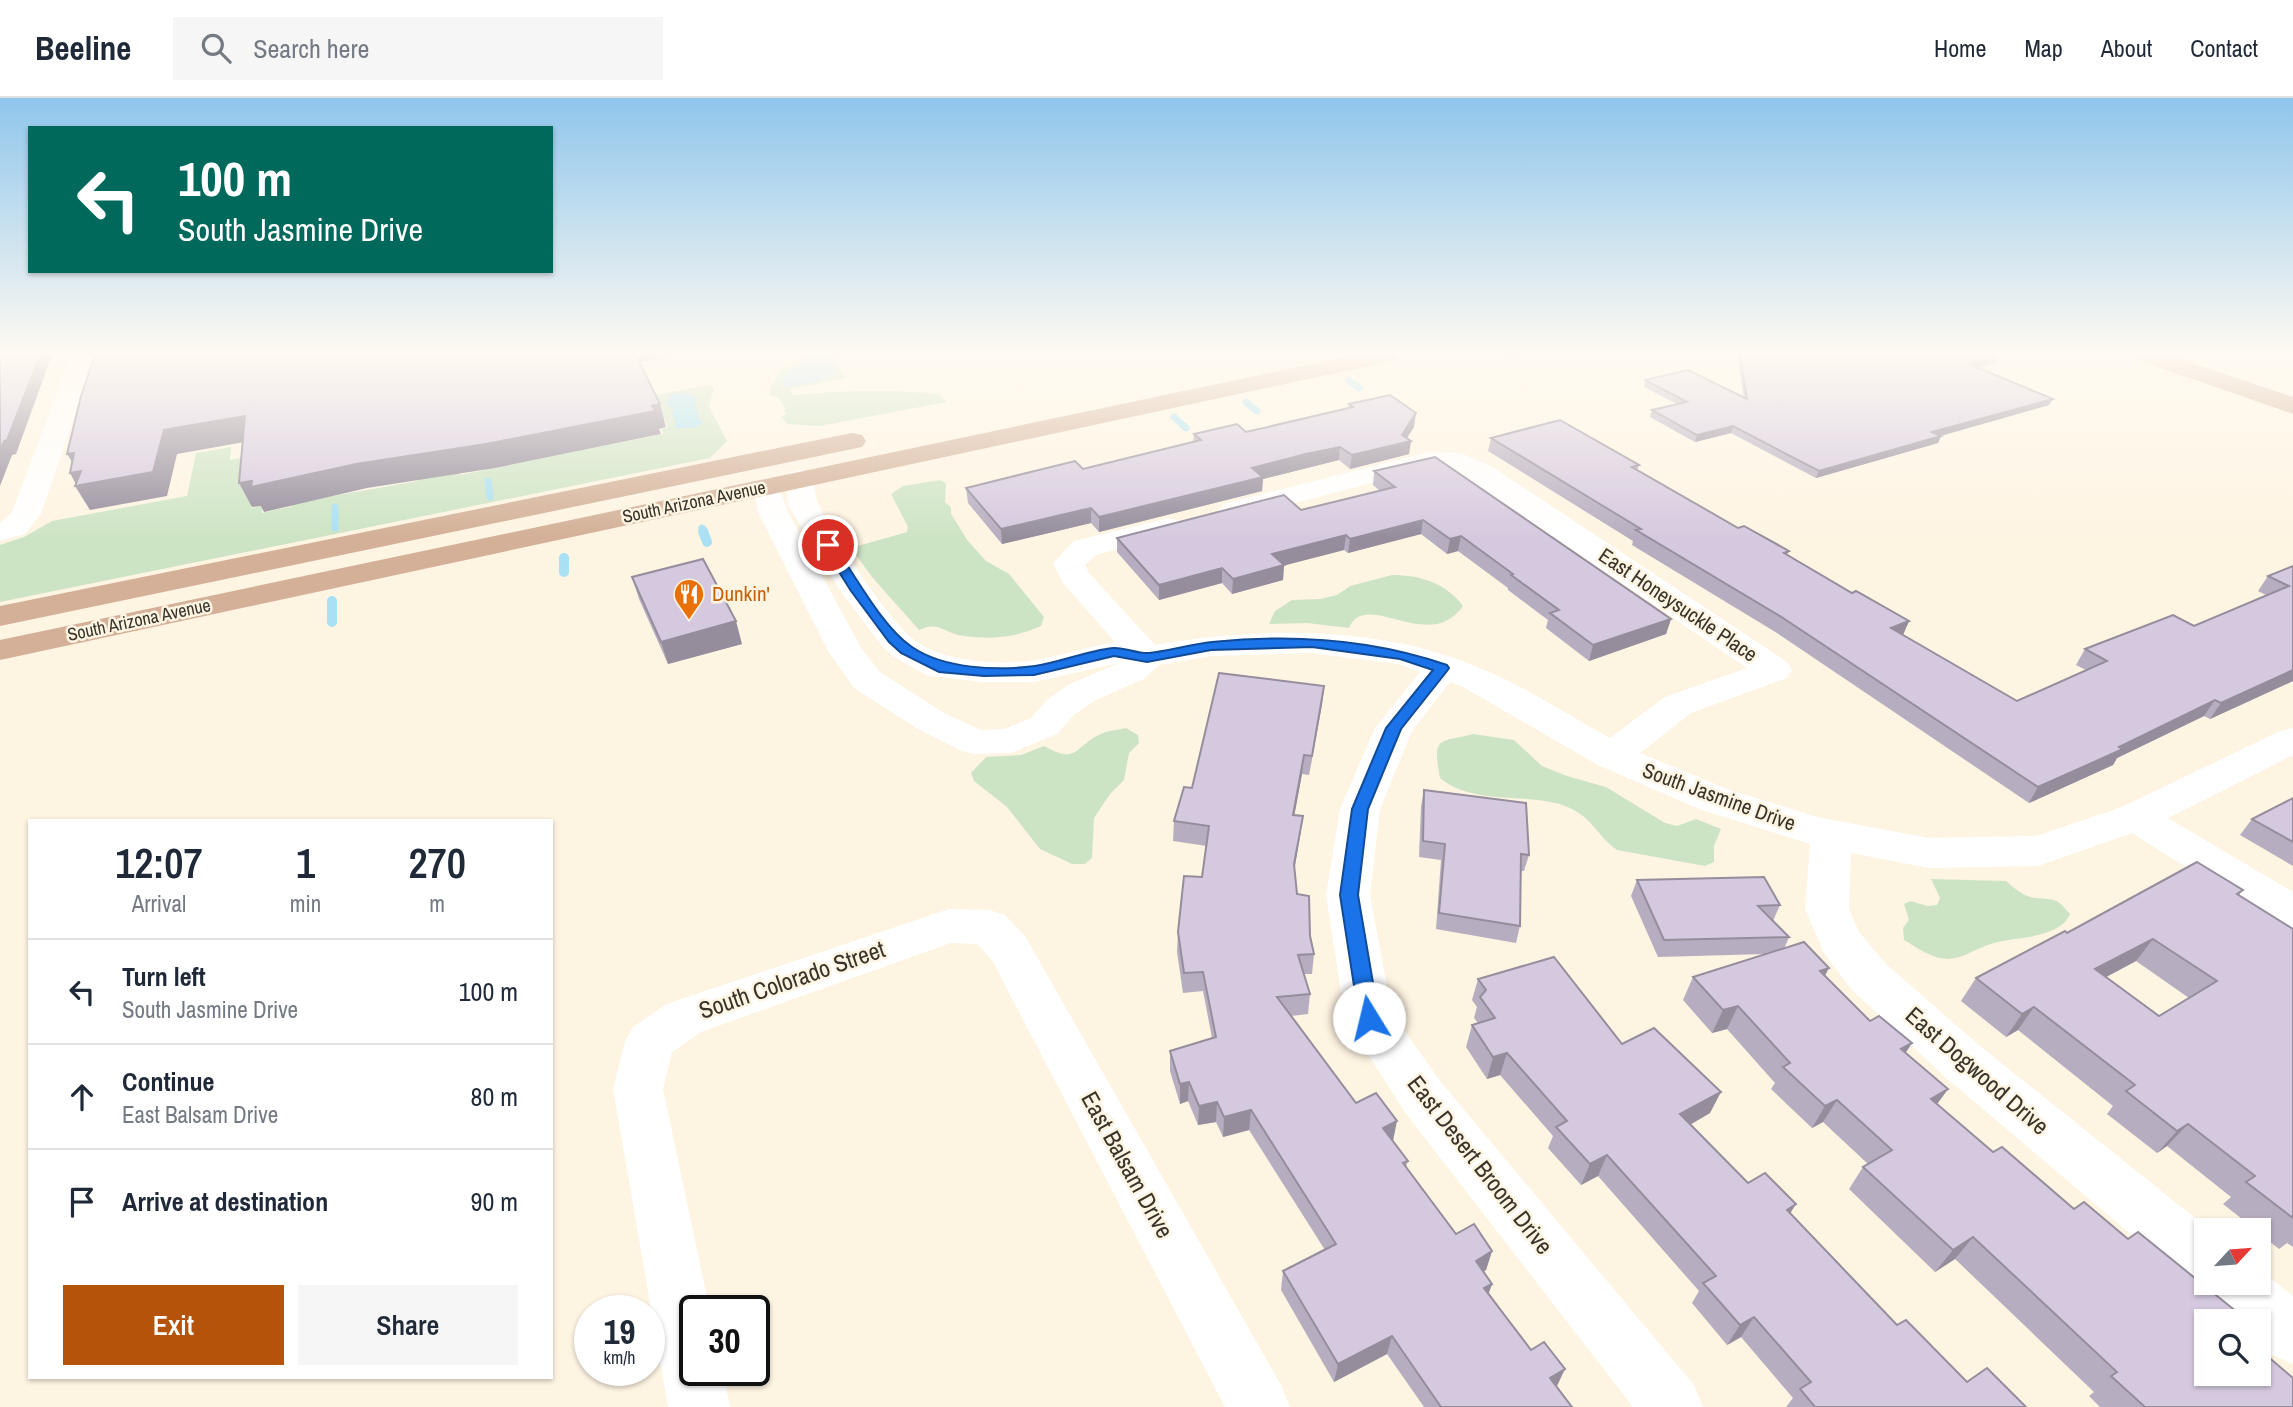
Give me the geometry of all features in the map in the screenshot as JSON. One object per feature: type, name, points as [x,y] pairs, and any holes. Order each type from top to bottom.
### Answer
[{"type":"main road","name":"South Arizona Avenue","points":[[0,650],[1100,416]]},
{"type":"main road","name":"South Arizona Avenue","points":[[0,616],[874,437]]},
{"type":"street","points":[[7,530],[26,514],[61,416]]},
{"type":"street","name":"East Honeysuckle Place","points":[[1147,657],[1074,576],[1069,563],[1085,548],[1429,460],[1460,461],[1481,472],[1774,670],[1678,705],[1612,756]]},
{"type":"street","points":[[800,480],[803,505],[856,589],[894,639],[906,650],[939,667],[984,671],[1090,673]]},
{"type":"street","points":[[767,487],[773,512],[845,651],[867,680],[930,721],[975,742],[1011,741],[1044,726],[1090,673]]},
{"type":"street","name":"South Jasmine Drive","points":[[1090,673],[1131,671],[1147,657],[1211,646],[1312,643],[1403,654],[1476,679],[1612,756],[1713,799],[1831,834],[1929,853],[2038,851],[2136,817],[2293,740]]},
{"type":"street","name":"East Desert Broom Drive","points":[[1442,668],[1394,728],[1360,809],[1349,895],[1369,1018],[1422,1096],[1672,1407]]},
{"type":"street","points":[[1034,671],[1052,686],[1061,707]]},
{"type":"street","points":[[2136,817],[2293,913]]},
{"type":"street","name":"East Dogwood Drive","points":[[1831,834],[1828,909],[1840,941],[1869,977],[1962,1061],[2194,1252]]},
{"type":"street","name":"South Colorado Street","points":[[699,1407],[638,1089],[650,1041],[684,1017],[949,926],[989,927]]},
{"type":"street","name":"East Balsam Drive","points":[[989,927],[1009,948],[1259,1407]]},
{"type":"street","points":[[2246,1295],[2293,1334]]},
{"type":"green space","points":[[664,416],[714,416],[727,441],[710,458],[0,602],[0,545],[24,537],[52,521],[187,496],[196,453],[231,447],[230,460],[251,456],[251,508],[262,506],[262,513],[292,506],[293,503],[418,481],[418,477],[458,470],[460,475],[663,434],[661,429],[668,427]]},
{"type":"green space","points":[[872,416],[819,426],[788,424],[781,417]]},
{"type":"green space","points":[[940,480],[946,483],[945,502],[951,507],[951,514],[968,541],[986,561],[1009,574],[1044,617],[1041,626],[1023,633],[994,637],[958,635],[932,626],[919,630],[872,577],[851,548],[907,532],[908,527],[891,494],[903,486]]},
{"type":"green space","points":[[1392,575],[1432,582],[1449,591],[1463,606],[1449,619],[1433,624],[1416,624],[1369,615],[1357,618],[1349,628],[1307,623],[1269,624],[1275,611],[1292,600],[1337,595],[1350,586]]},
{"type":"green space","points":[[1126,728],[1138,735],[1139,743],[1129,753],[1124,780],[1110,794],[1094,818],[1092,858],[1085,864],[1072,864],[1040,849],[1007,807],[974,781],[971,773],[986,757],[1021,755],[1044,746],[1055,752],[1070,754],[1103,733]]},
{"type":"green space","points":[[1473,734],[1514,740],[1542,766],[1606,787],[1665,823],[1677,826],[1696,819],[1721,829],[1714,846],[1714,862],[1705,866],[1617,850],[1588,820],[1565,806],[1484,795],[1453,787],[1440,778],[1438,748],[1446,741]]},
{"type":"green space","points":[[1931,879],[2006,881],[2027,896],[2058,902],[2070,914],[2062,925],[2047,933],[1993,943],[1954,958],[1937,957],[1904,940],[1903,928],[1909,920],[1904,904],[1910,901],[1928,906],[1937,905],[1940,898]]},
{"type":"water","points":[[673,416],[698,416],[703,422],[695,428],[674,428],[676,423]]},
{"type":"building","points":[[0,416],[16,416],[7,440],[0,450]]},
{"type":"building","points":[[76,416],[244,416],[164,430],[153,472],[75,486],[81,471],[70,473],[74,453],[67,454]]},
{"type":"building","points":[[245,416],[629,416],[486,444],[356,464],[251,487],[252,481],[239,483]]},
{"type":"building","points":[[1314,416],[1414,416],[1402,435],[1411,441],[1352,455],[1340,447],[1306,454],[1252,468],[1263,477],[1099,517],[1091,508],[1001,529],[966,488],[1075,461],[1083,469],[1201,440],[1194,434],[1237,424],[1246,432]]},
{"type":"building","points":[[1663,416],[1990,416],[1932,432],[1941,436],[1819,471],[1733,426],[1697,435]]},
{"type":"building","points":[[1560,420],[1639,465],[1632,467],[1738,528],[1744,526],[1789,551],[1784,553],[1852,593],[1856,591],[1909,621],[1891,628],[2017,701],[2107,661],[2085,649],[2173,615],[2194,626],[2289,586],[2268,576],[2293,566],[2293,670],[2221,703],[2215,700],[2119,747],[2123,749],[2038,787],[1783,618],[1636,530],[1641,529],[1491,438]]},
{"type":"building","points":[[1435,457],[1671,619],[1593,645],[1550,613],[1559,610],[1511,575],[1513,574],[1461,536],[1450,539],[1423,520],[1350,539],[1346,535],[1272,554],[1284,565],[1233,579],[1222,568],[1159,585],[1117,538],[1284,495],[1301,510],[1395,487],[1374,471]]},
{"type":"building","name":"Dunkin'","points":[[703,559],[736,621],[661,642],[632,577]]},
{"type":"building","points":[[1219,673],[1324,686],[1312,756],[1304,755],[1293,815],[1303,816],[1294,864],[1297,894],[1309,896],[1310,936],[1314,954],[1298,955],[1310,994],[1277,997],[1356,1103],[1376,1093],[1397,1121],[1383,1128],[1408,1161],[1403,1163],[1456,1234],[1474,1224],[1492,1251],[1476,1261],[1492,1284],[1484,1288],[1531,1350],[1544,1342],[1565,1369],[1550,1378],[1572,1407],[1441,1407],[1392,1336],[1338,1364],[1283,1271],[1336,1244],[1251,1110],[1224,1117],[1217,1102],[1199,1106],[1189,1082],[1180,1084],[1170,1051],[1216,1037],[1203,972],[1184,973],[1178,932],[1184,876],[1202,877],[1209,826],[1174,821],[1184,787],[1192,788]]},
{"type":"building","points":[[1424,790],[1526,803],[1529,855],[1521,854],[1520,926],[1439,913],[1445,844],[1423,841]]},
{"type":"building","points":[[2293,798],[2293,842],[2252,819]]},
{"type":"building","points":[[2197,862],[2243,890],[2237,894],[2293,929],[2293,1218],[2246,1182],[2255,1176],[2188,1124],[2177,1131],[2126,1091],[2135,1085],[2034,1007],[2022,1014],[1976,978],[2065,931],[2067,933]],"holes":[[[2153,939],[2217,981],[2159,1016],[2095,969]]]},
{"type":"building","points":[[1764,877],[1780,905],[1758,906],[1789,937],[1664,940],[1637,880]]},
{"type":"building","points":[[1804,942],[1829,968],[1820,971],[1870,1021],[1879,1016],[1912,1043],[1901,1049],[1948,1089],[1931,1099],[1993,1152],[2002,1147],[2074,1209],[2084,1202],[2128,1239],[2138,1232],[2194,1277],[2194,1295],[2216,1295],[2233,1309],[2194,1309],[2194,1386],[2271,1386],[2271,1359],[2293,1378],[2293,1407],[2145,1407],[2111,1376],[2117,1372],[1973,1237],[1953,1250],[1863,1167],[1892,1150],[1837,1100],[1825,1106],[1783,1067],[1790,1063],[1738,1006],[1723,1010],[1693,977]]},
{"type":"building","points":[[1554,957],[1622,1044],[1654,1028],[1721,1092],[1680,1114],[1748,1183],[1765,1173],[1796,1204],[1787,1210],[1897,1325],[1906,1320],[1967,1382],[1987,1368],[2026,1407],[1815,1407],[1800,1389],[1811,1382],[1754,1317],[1740,1325],[1703,1283],[1716,1276],[1607,1155],[1590,1164],[1556,1127],[1567,1121],[1507,1053],[1493,1057],[1472,1025],[1495,1018],[1480,997],[1486,990],[1478,979]]},
{"type":"waterway","points":[[1174,417],[1186,428]]},
{"type":"waterway","points":[[488,481],[490,497]]},
{"type":"waterway","points":[[335,507],[335,528]]},
{"type":"waterway","points":[[702,528],[704,533]]},
{"type":"waterway","points":[[703,531],[707,542]]},
{"type":"waterway","points":[[564,558],[564,572]]},
{"type":"waterway","points":[[332,601],[332,622]]},
{"type":"place","name":"Dunkin'","points":[[689,621]]},
{"type":"route","points":[[828,545],[856,589],[894,639],[906,650],[939,667],[984,671],[1034,671],[1114,652],[1147,657],[1211,646],[1312,643],[1403,654],[1442,668],[1394,728],[1360,809],[1349,895],[1369,1018]]}]
